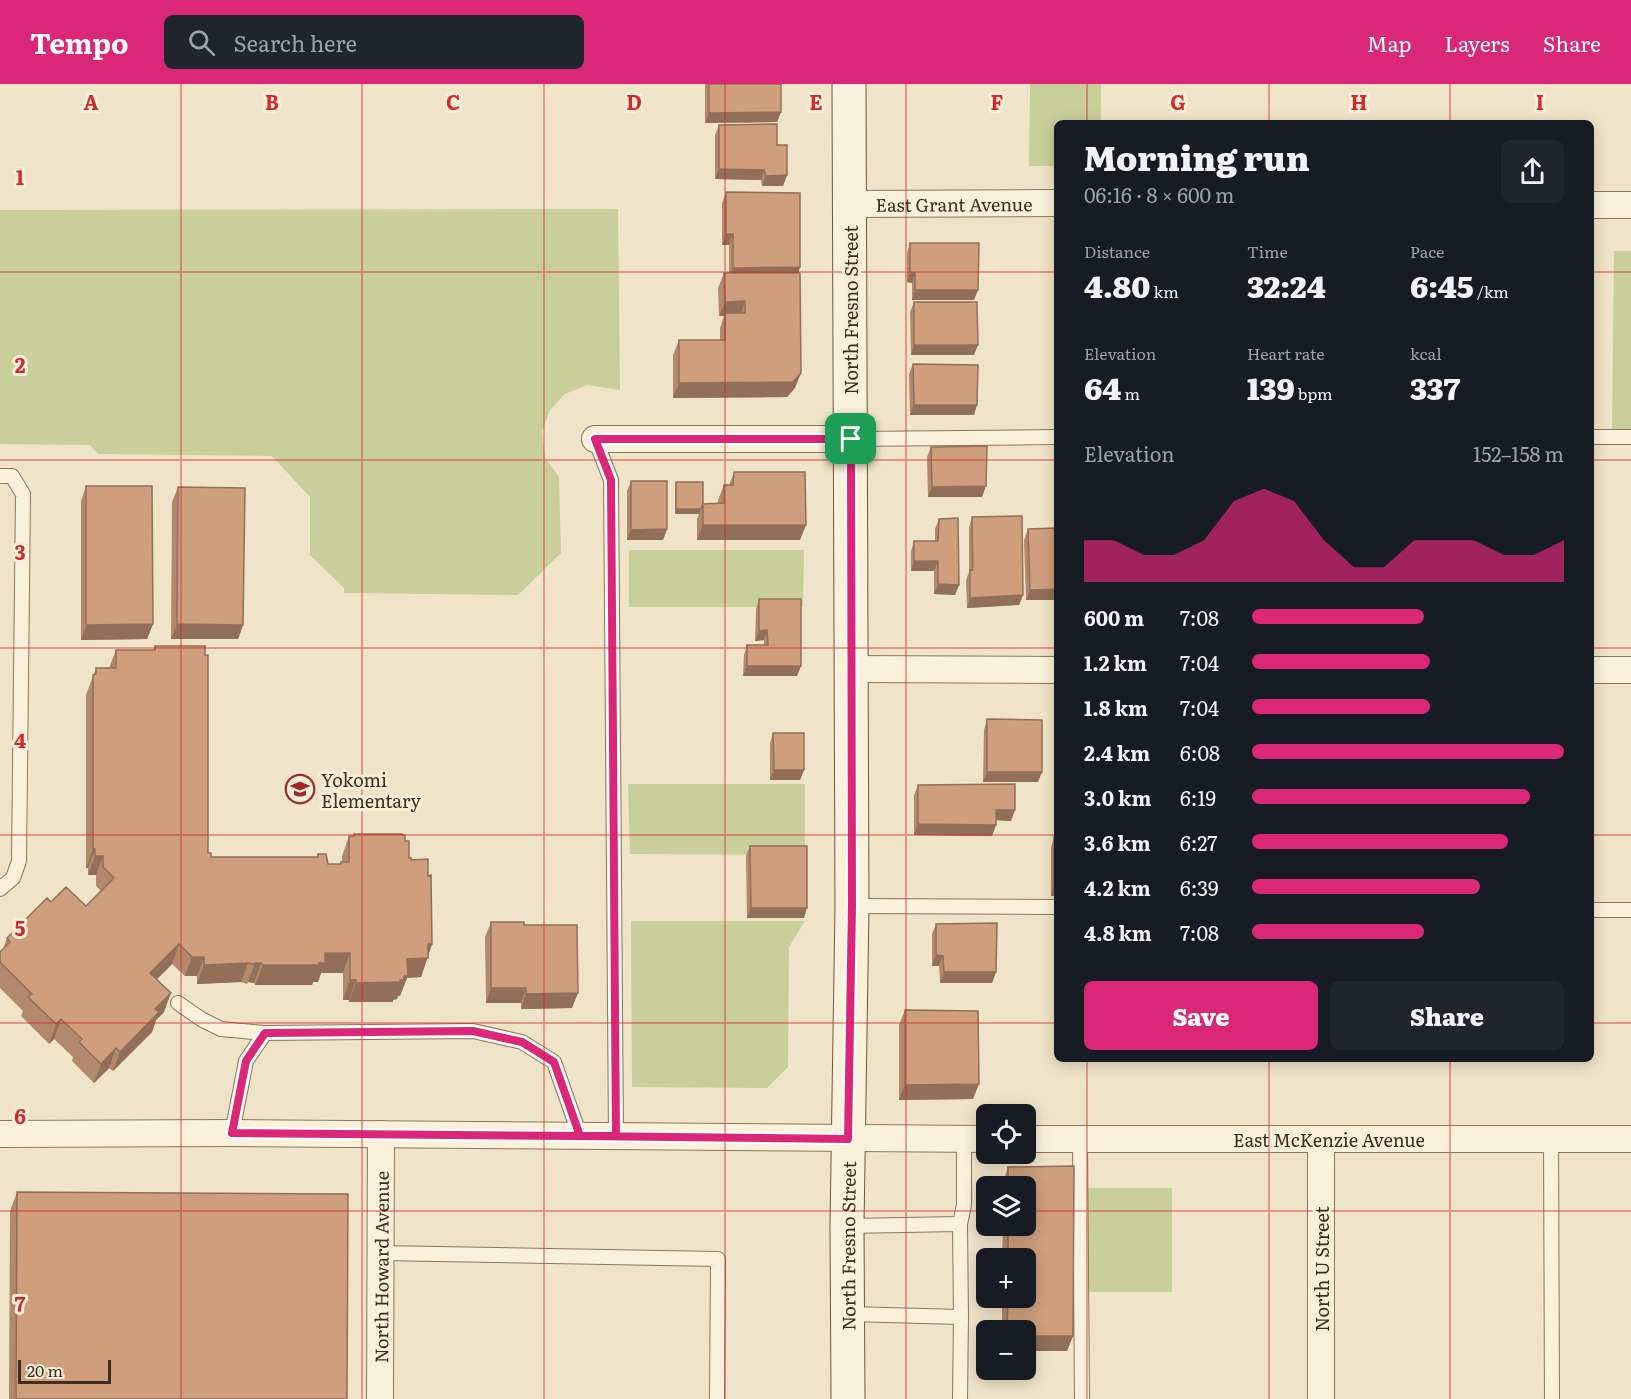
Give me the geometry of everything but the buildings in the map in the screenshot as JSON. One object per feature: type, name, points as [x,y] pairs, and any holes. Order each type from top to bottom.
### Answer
[{"type":"main road","name":"North Fresno Street","points":[[848,1399],[847,1226],[852,906],[849,84]]},
{"type":"street","name":"East Grant Avenue","points":[[850,204],[1054,204]]},
{"type":"street","points":[[1594,205],[1631,205]]},
{"type":"street","points":[[595,439],[851,439]]},
{"type":"street","points":[[851,669],[1054,670]]},
{"type":"street","points":[[1594,670],[1631,670]]},
{"type":"street","points":[[0,1134],[232,1133],[975,1139]]},
{"type":"street","name":"North Howard Avenue","points":[[380,1399],[381,1134]]},
{"type":"street","name":"East McKenzie Avenue","points":[[1036,1139],[1631,1139]]},
{"type":"street","name":"North U Street","points":[[1321,1139],[1321,1399]]},
{"type":"lane","points":[[851,439],[1054,437]]},
{"type":"lane","points":[[1594,437],[1631,437]]},
{"type":"lane","points":[[595,439],[611,480],[616,1136]]},
{"type":"lane","points":[[0,476],[12,476],[23,494],[19,861],[13,878],[0,889]]},
{"type":"lane","points":[[852,906],[1054,907]]},
{"type":"lane","points":[[1594,910],[1631,910]]},
{"type":"lane","points":[[178,1003],[221,1029],[265,1033],[473,1031],[522,1042],[554,1062],[580,1136]]},
{"type":"lane","points":[[232,1133],[246,1061],[265,1033]]},
{"type":"lane","points":[[960,1399],[960,1224],[975,1139]]},
{"type":"lane","points":[[1080,1139],[1082,1399]]},
{"type":"lane","points":[[1551,1139],[1552,1399]]},
{"type":"lane","points":[[847,1226],[960,1224]]},
{"type":"lane","points":[[380,1253],[718,1259],[717,1399]]},
{"type":"lane","points":[[848,1314],[961,1317]]},
{"type":"green space","points":[[1030,84],[1101,84],[1101,120],[1054,120],[1054,166],[1029,166]]},
{"type":"green space","points":[[618,209],[620,390],[587,385],[565,394],[550,410],[542,432],[545,457],[559,477],[561,553],[518,595],[344,593],[344,588],[310,555],[310,497],[272,456],[98,454],[90,445],[0,444],[0,210]]},
{"type":"green space","points":[[1614,251],[1631,251],[1631,431],[1612,431]]},
{"type":"green space","points":[[629,550],[804,550],[803,607],[629,607]]},
{"type":"green space","points":[[628,784],[805,784],[805,855],[630,854]]},
{"type":"green space","points":[[631,921],[805,921],[789,947],[788,1067],[767,1088],[632,1087]]},
{"type":"green space","points":[[1082,1188],[1172,1188],[1172,1292],[1081,1292]]},
{"type":"place","name":"Yokomi Elementary","points":[[300,789]]},
{"type":"route","points":[[851,439],[595,439],[611,480],[616,1136],[580,1136],[232,1133],[246,1061],[265,1033],[473,1031],[522,1042],[554,1062],[580,1136],[848,1139],[852,906],[851,439]]}]
